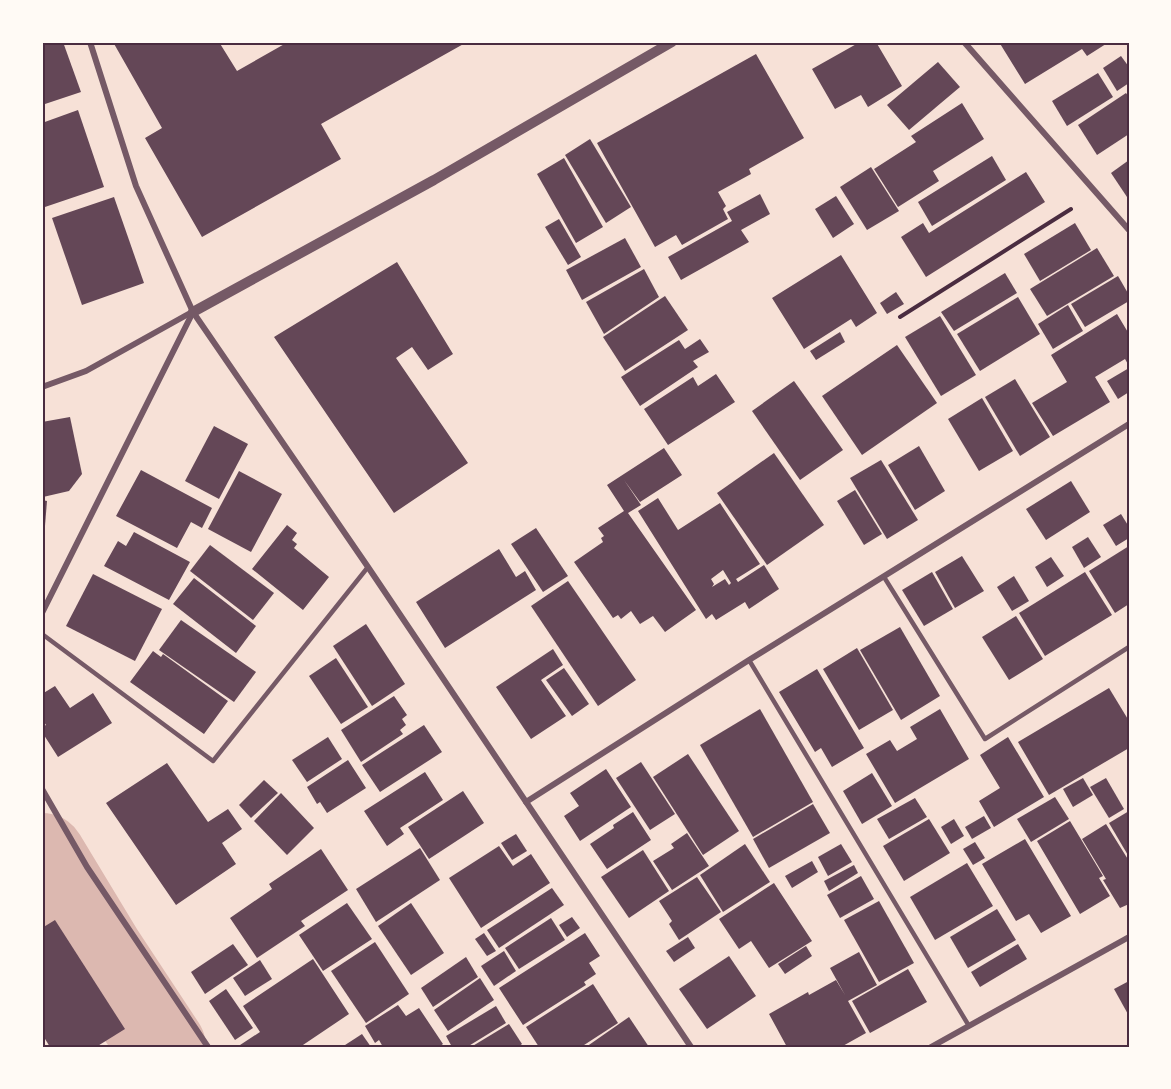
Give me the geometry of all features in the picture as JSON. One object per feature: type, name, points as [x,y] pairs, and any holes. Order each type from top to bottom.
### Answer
[{"type":"street","points":[[90,42],[136,186],[193,312],[368,567],[691,1047]]},
{"type":"street","points":[[42,387],[86,371],[434,180],[672,42]]},
{"type":"street","points":[[964,42],[1129,230]]},
{"type":"street","points":[[42,613],[193,312]]},
{"type":"street","points":[[526,802],[749,660],[1129,424]]},
{"type":"street","points":[[42,789],[87,867],[208,1047]]},
{"type":"street","points":[[931,1047],[1129,937]]},
{"type":"lane","points":[[42,634],[213,762],[368,567]]},
{"type":"lane","points":[[884,577],[985,739],[1129,647]]},
{"type":"lane","points":[[749,660],[969,1026]]},
{"type":"path","points":[[900,317],[1097,193]]},
{"type":"building","points":[[42,42],[63,42],[81,92],[42,105]]},
{"type":"building","points":[[113,42],[219,42],[237,71],[288,42],[467,42],[321,124],[341,159],[202,237],[145,138],[162,128]]},
{"type":"building","points":[[860,42],[876,42],[902,86],[868,107],[861,95],[835,109],[812,69]]},
{"type":"building","points":[[999,42],[1109,42],[1087,56],[1082,49],[1025,84]]},
{"type":"building","points":[[756,54],[804,138],[749,169],[751,174],[718,192],[726,206],[723,209],[728,219],[682,245],[676,235],[655,247],[597,143]]},
{"type":"building","points":[[1121,56],[1129,67],[1129,83],[1117,91],[1103,68]]},
{"type":"building","points":[[938,62],[960,87],[909,130],[887,105]]},
{"type":"building","points":[[1098,73],[1113,97],[1067,126],[1052,101]]},
{"type":"building","points":[[1126,93],[1129,97],[1129,134],[1097,155],[1078,125]]},
{"type":"building","points":[[962,103],[984,139],[933,171],[939,181],[898,207],[874,169],[916,142],[911,136]]},
{"type":"building","points":[[78,110],[104,187],[42,208],[42,123]]},
{"type":"building","points":[[590,139],[631,207],[606,223],[565,155]]},
{"type":"building","points":[[992,156],[1006,180],[932,226],[918,202]]},
{"type":"building","points":[[564,158],[603,227],[576,243],[537,174]]},
{"type":"building","points":[[1129,160],[1129,200],[1111,173]]},
{"type":"building","points":[[871,167],[899,211],[867,230],[840,187]]},
{"type":"building","points":[[1026,172],[1045,202],[926,277],[901,237],[923,223],[929,233]]},
{"type":"building","points":[[760,194],[770,214],[741,230],[749,242],[681,280],[668,257],[732,221],[727,212]]},
{"type":"building","points":[[836,196],[854,224],[833,238],[815,209]]},
{"type":"building","points":[[114,197],[144,283],[82,305],[52,218]]},
{"type":"building","points":[[559,219],[581,257],[568,265],[545,227]]},
{"type":"building","points":[[1075,223],[1091,250],[1040,281],[1024,254]]},
{"type":"building","points":[[625,238],[641,267],[582,300],[566,270]]},
{"type":"building","points":[[1097,248],[1114,276],[1047,316],[1030,289]]},
{"type":"building","points":[[841,255],[877,313],[856,327],[851,319],[804,349],[772,298]]},
{"type":"building","points":[[397,262],[453,354],[428,370],[412,347],[396,358],[468,463],[394,513],[274,337]]},
{"type":"building","points":[[644,269],[659,297],[604,334],[586,302]]},
{"type":"building","points":[[1005,273],[1017,293],[954,331],[941,312]]},
{"type":"building","points":[[1118,276],[1129,295],[1129,301],[1085,327],[1071,304]]},
{"type":"building","points":[[896,292],[904,304],[887,314],[880,303]]},
{"type":"building","points":[[665,296],[688,330],[625,371],[603,337]]},
{"type":"building","points":[[1018,297],[1040,334],[980,371],[957,334]]},
{"type":"building","points":[[1068,305],[1083,331],[1053,349],[1038,324]]},
{"type":"building","points":[[1117,314],[1129,334],[1129,366],[1125,359],[1095,377],[1110,402],[1053,436],[1032,403],[1067,382],[1051,355]]},
{"type":"building","points":[[940,316],[976,375],[941,396],[905,337]]},
{"type":"building","points":[[840,332],[845,342],[816,360],[810,351]]},
{"type":"building","points":[[700,339],[709,352],[693,361],[698,367],[640,406],[621,377],[679,340],[685,349]]},
{"type":"building","points":[[897,345],[937,403],[862,455],[822,396]]},
{"type":"building","points":[[1129,368],[1129,392],[1118,399],[1107,381]]},
{"type":"building","points":[[716,374],[735,402],[668,445],[644,409],[693,377],[698,386]]},
{"type":"building","points":[[1015,379],[1050,437],[1020,456],[985,397]]},
{"type":"building","points":[[794,381],[843,450],[800,480],[752,411]]},
{"type":"building","points":[[982,398],[1013,451],[979,471],[948,419]]},
{"type":"building","points":[[70,417],[82,474],[69,491],[43,497],[42,422]]},
{"type":"building","points":[[214,426],[248,444],[219,499],[185,481]]},
{"type":"building","points":[[919,446],[945,491],[915,510],[888,465]]},
{"type":"building","points":[[664,448],[682,475],[640,502],[624,480],[641,505],[628,513],[696,610],[665,632],[653,616],[640,624],[631,611],[621,619],[618,615],[613,618],[574,562],[603,542],[601,538],[604,536],[598,528],[624,511],[607,485]]},
{"type":"building","points":[[774,453],[824,525],[767,565],[717,493]]},
{"type":"building","points":[[881,460],[918,520],[887,539],[850,478]]},
{"type":"building","points":[[141,470],[212,508],[202,528],[191,522],[177,548],[116,516]]},
{"type":"building","points":[[239,471],[282,494],[251,552],[208,529]]},
{"type":"building","points":[[1071,481],[1090,512],[1046,540],[1026,509]]},
{"type":"building","points":[[855,490],[882,534],[864,545],[837,501]]},
{"type":"building","points":[[658,498],[678,530],[720,503],[760,564],[736,579],[738,582],[764,565],[779,589],[749,609],[745,602],[716,620],[712,614],[706,619],[638,511]],"holes":[[[723,570],[731,583],[729,585],[725,579],[712,587],[714,584],[711,579]]]},
{"type":"building","points":[[42,500],[47,501],[44,538],[42,537]]},
{"type":"building","points":[[1121,514],[1129,527],[1129,538],[1116,546],[1103,525]]},
{"type":"building","points":[[287,525],[297,533],[292,540],[297,544],[294,548],[329,577],[303,610],[252,569]]},
{"type":"building","points":[[536,528],[568,576],[543,592],[511,544]]},
{"type":"building","points":[[134,532],[190,562],[169,600],[104,566],[118,541],[126,546]]},
{"type":"building","points":[[1088,537],[1101,557],[1084,568],[1072,547]]},
{"type":"building","points":[[210,545],[274,593],[253,620],[190,571]]},
{"type":"building","points":[[1129,546],[1129,604],[1115,613],[1089,571]]},
{"type":"building","points":[[499,549],[516,577],[525,571],[536,590],[445,648],[416,602]]},
{"type":"building","points":[[962,556],[984,591],[955,608],[935,572]]},
{"type":"building","points":[[1051,557],[1064,576],[1047,587],[1035,567]]},
{"type":"building","points":[[932,572],[953,609],[924,626],[902,590]]},
{"type":"building","points":[[1085,572],[1112,615],[1045,656],[1019,613]]},
{"type":"building","points":[[93,574],[162,609],[135,661],[66,626]]},
{"type":"building","points":[[1014,576],[1029,601],[1012,611],[997,587]]},
{"type":"building","points":[[194,578],[256,626],[236,653],[173,604]]},
{"type":"building","points":[[568,581],[636,680],[598,706],[531,606]]},
{"type":"building","points":[[1016,616],[1043,659],[1009,680],[982,637]]},
{"type":"building","points":[[181,620],[256,672],[234,702],[159,650]]},
{"type":"building","points":[[366,624],[405,684],[372,706],[333,646]]},
{"type":"building","points":[[900,627],[940,696],[901,720],[860,650]]},
{"type":"building","points":[[857,648],[893,710],[859,730],[823,669]]},
{"type":"building","points":[[553,649],[563,665],[541,680],[566,716],[531,739],[496,687]]},
{"type":"building","points":[[153,651],[161,657],[163,654],[228,701],[204,734],[130,682]]},
{"type":"building","points":[[336,658],[368,707],[341,724],[309,676]]},
{"type":"building","points":[[564,668],[589,704],[572,716],[546,680]]},
{"type":"building","points":[[817,669],[864,748],[832,767],[821,748],[815,752],[779,692]]},
{"type":"building","points":[[55,686],[70,708],[93,693],[112,723],[58,757],[42,732],[42,727],[46,725],[42,719],[42,694]]},
{"type":"building","points":[[1109,688],[1129,721],[1129,748],[1049,795],[1018,742]]},
{"type":"building","points":[[394,696],[407,715],[402,719],[406,725],[400,730],[403,734],[361,762],[341,730]]},
{"type":"building","points":[[760,709],[813,802],[753,837],[700,745]]},
{"type":"building","points":[[940,709],[969,759],[895,803],[866,754],[890,740],[897,751],[917,739],[910,727]]},
{"type":"building","points":[[424,725],[442,752],[380,792],[362,765]]},
{"type":"building","points":[[328,737],[342,759],[307,782],[292,760]]},
{"type":"building","points":[[1008,737],[1044,797],[994,827],[979,801],[1000,788],[980,755]]},
{"type":"building","points":[[688,754],[739,831],[703,855],[653,777]]},
{"type":"building","points":[[348,760],[366,788],[327,813],[320,802],[317,804],[307,787]]},
{"type":"building","points":[[641,762],[675,814],[650,830],[616,778]]},
{"type":"building","points":[[167,763],[208,822],[228,809],[242,829],[222,843],[236,864],[176,905],[106,803]]},
{"type":"building","points":[[606,769],[631,807],[580,841],[564,816],[579,806],[570,793]]},
{"type":"building","points":[[425,772],[443,800],[400,828],[404,834],[387,846],[364,811]]},
{"type":"building","points":[[872,773],[892,806],[862,824],[843,791]]},
{"type":"building","points":[[1083,778],[1093,795],[1073,807],[1063,789]]},
{"type":"building","points":[[1106,778],[1124,809],[1109,818],[1090,787]]},
{"type":"building","points":[[264,780],[278,793],[251,818],[239,805]]},
{"type":"building","points":[[463,791],[484,823],[429,859],[408,827]]},
{"type":"building","points":[[281,793],[314,828],[287,855],[254,821]]},
{"type":"building","points":[[1055,797],[1069,819],[1031,842],[1017,819]]},
{"type":"building","points":[[915,798],[927,817],[889,839],[877,819]]},
{"type":"building","points":[[813,804],[830,833],[769,868],[753,839]]},
{"type":"building","points":[[1129,811],[1129,857],[1109,823]]},
{"type":"building","points":[[633,812],[651,840],[607,869],[590,844]]},
{"type":"building","points":[[984,816],[991,828],[972,839],[965,827]]},
{"type":"building","points":[[929,819],[950,853],[904,881],[883,846]]},
{"type":"building","points":[[954,819],[964,836],[951,844],[941,827]]},
{"type":"building","points":[[1070,821],[1103,876],[1099,878],[1110,896],[1080,914],[1037,841]]},
{"type":"building","points":[[1106,824],[1129,861],[1129,904],[1120,908],[1082,839]]},
{"type":"building","points":[[687,833],[709,866],[672,890],[653,861],[674,848],[671,844]]},
{"type":"building","points":[[516,834],[527,851],[512,860],[501,843]]},
{"type":"building","points":[[1025,839],[1071,916],[1041,933],[1029,914],[1016,921],[982,864]]},
{"type":"building","points":[[975,842],[985,858],[973,865],[963,849]]},
{"type":"building","points":[[745,844],[770,882],[723,912],[700,875]]},
{"type":"building","points":[[841,844],[852,862],[828,876],[818,857]]},
{"type":"building","points":[[499,846],[513,866],[531,854],[550,883],[481,928],[449,878]]},
{"type":"building","points":[[420,848],[440,880],[376,922],[356,889]]},
{"type":"building","points":[[321,849],[348,890],[301,921],[305,926],[257,958],[230,918],[272,889],[269,884]]},
{"type":"building","points":[[643,850],[669,891],[629,918],[601,877]]},
{"type":"building","points":[[812,861],[818,872],[792,888],[785,876]]},
{"type":"building","points":[[967,863],[993,906],[935,940],[910,897]]},
{"type":"building","points":[[854,865],[858,873],[829,891],[824,881]]},
{"type":"building","points":[[861,876],[874,899],[840,918],[827,895]]},
{"type":"building","points":[[697,877],[721,912],[679,940],[669,924],[672,921],[659,901]]},
{"type":"building","points":[[774,883],[812,941],[769,968],[751,941],[739,949],[719,919]]},
{"type":"building","points":[[552,888],[564,905],[499,948],[487,930]]},
{"type":"building","points":[[879,901],[914,963],[879,982],[844,920]]},
{"type":"building","points":[[347,903],[372,939],[323,971],[299,935]]},
{"type":"building","points":[[411,903],[444,953],[411,975],[378,926]]},
{"type":"building","points":[[997,909],[1016,940],[968,968],[950,937]]},
{"type":"building","points":[[572,917],[580,928],[567,937],[559,925]]},
{"type":"building","points":[[551,918],[565,940],[519,969],[505,948]]},
{"type":"building","points":[[55,920],[125,1029],[96,1047],[50,1047],[42,1034],[42,928]]},
{"type":"building","points":[[484,933],[496,951],[487,956],[475,939]]},
{"type":"building","points":[[585,933],[600,956],[589,963],[596,974],[584,982],[586,985],[523,1025],[499,988]]},
{"type":"building","points":[[688,937],[695,948],[674,962],[666,951]]},
{"type":"building","points":[[375,942],[409,994],[366,1023],[331,971]]},
{"type":"building","points":[[233,944],[248,965],[205,994],[191,972]]},
{"type":"building","points":[[1018,944],[1027,959],[980,987],[971,972]]},
{"type":"building","points":[[806,946],[812,956],[785,974],[778,964]]},
{"type":"building","points":[[504,951],[516,971],[494,986],[481,966]]},
{"type":"building","points":[[859,952],[877,985],[848,1001],[866,1033],[841,1047],[787,1047],[769,1014],[808,992],[809,995],[836,980],[845,995],[830,968]]},
{"type":"building","points":[[729,956],[756,996],[707,1029],[679,989]]},
{"type":"building","points":[[466,957],[478,977],[433,1007],[421,988]]},
{"type":"building","points":[[313,959],[349,1014],[300,1047],[237,1047],[260,1032],[243,1006]]},
{"type":"building","points":[[260,960],[272,979],[245,996],[233,978]]},
{"type":"building","points":[[908,969],[927,1002],[870,1033],[852,1001]]},
{"type":"building","points":[[480,978],[494,1000],[448,1031],[434,1010]]},
{"type":"building","points":[[1129,981],[1129,1016],[1114,989]]},
{"type":"building","points":[[593,984],[618,1023],[581,1047],[539,1047],[526,1027]]},
{"type":"building","points":[[226,989],[253,1028],[235,1040],[209,1001]]},
{"type":"building","points":[[398,1005],[406,1016],[419,1008],[443,1044],[439,1047],[383,1047],[379,1040],[375,1043],[365,1026]]},
{"type":"building","points":[[496,1006],[506,1023],[467,1047],[452,1047],[446,1036]]},
{"type":"building","points":[[629,1017],[649,1047],[586,1047]]},
{"type":"building","points":[[509,1024],[522,1044],[518,1047],[471,1047]]},
{"type":"building","points":[[362,1034],[371,1047],[342,1047]]},
{"type":"waterway","points":[[42,857],[100,953],[162,1047]]}]
